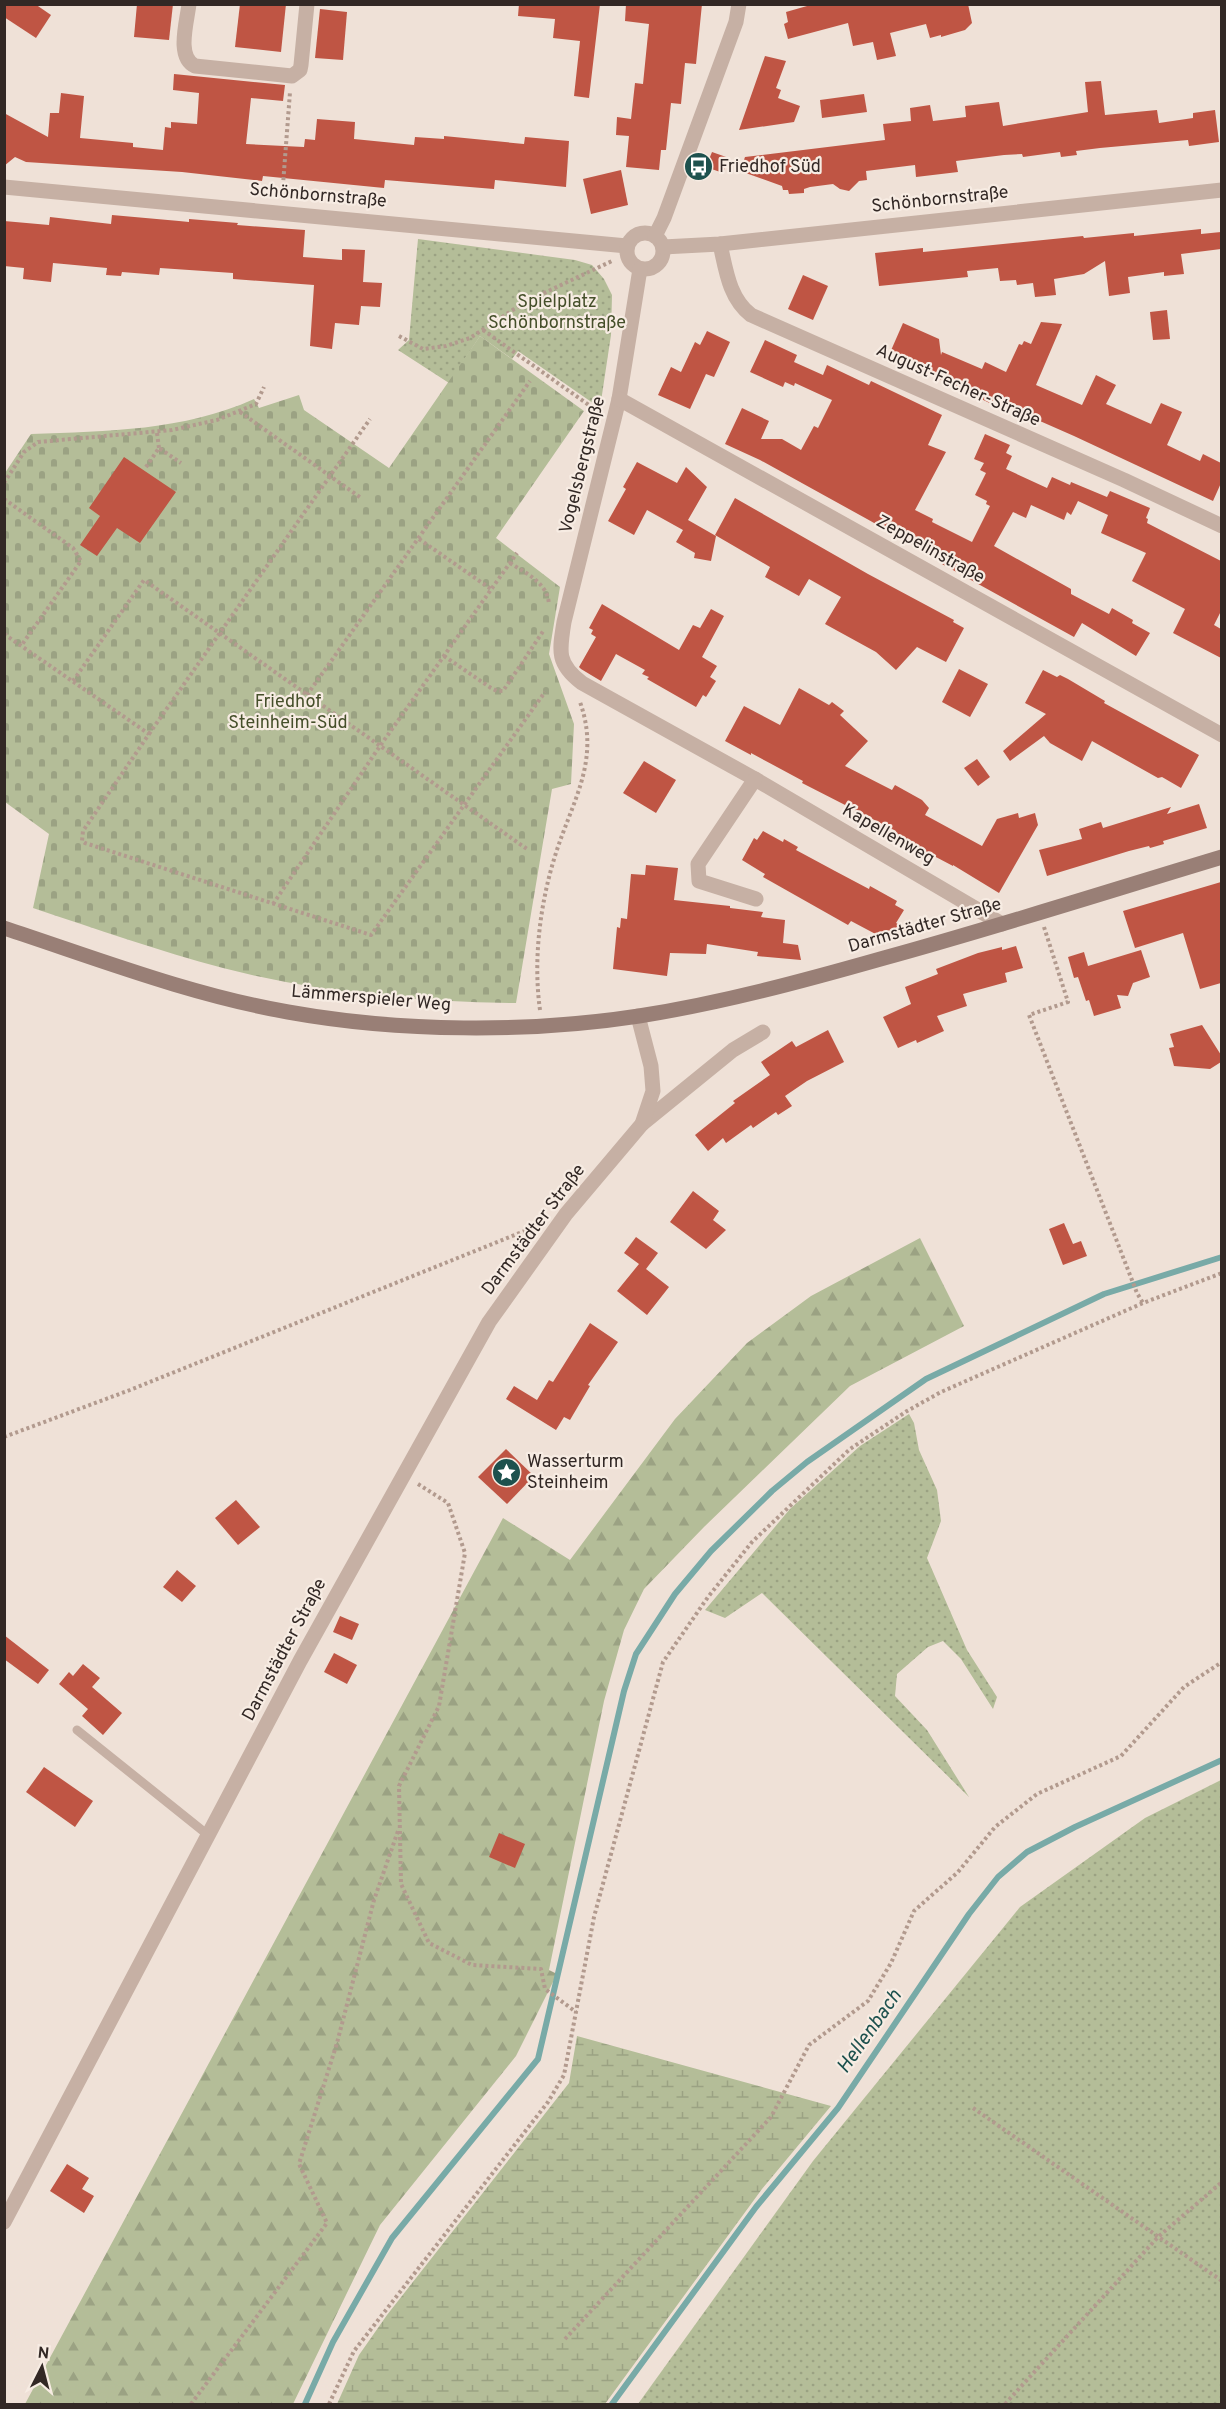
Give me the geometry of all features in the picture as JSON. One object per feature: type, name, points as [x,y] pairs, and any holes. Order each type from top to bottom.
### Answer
[{"type":"street","points":[[189,4],[184,53],[188,63],[195,66],[292,76],[300,70],[307,4]]},
{"type":"street","points":[[627,250],[630,262],[640,269],[649,269],[659,263],[663,253],[659,242],[664,218],[736,22],[739,4]]},
{"type":"street","name":"Schönbornstraße","points":[[4,187],[281,212],[627,250],[633,237],[643,233],[659,242],[720,244],[1221,190]]},
{"type":"street","name":"August-Fecher-Straße","points":[[720,244],[736,299],[744,310],[762,321],[1124,480],[1221,526]]},
{"type":"street","name":"Vogelsbergstraße","points":[[565,668],[561,653],[564,622],[620,399],[640,269]]},
{"type":"street","name":"Zeppelinstraße","points":[[620,399],[1221,735]]},
{"type":"street","name":"Kapellenweg","points":[[565,668],[582,683],[754,779],[1002,924]]},
{"type":"street","points":[[754,779],[698,864],[699,881],[756,899]]},
{"type":"street","name":"Darmstädter Straße","points":[[642,1124],[653,1090],[651,1066],[638,1016],[769,990],[1002,924],[1221,857]]},
{"type":"street","name":"Lämmerspieler Weg","points":[[4,928],[190,989],[289,1012],[393,1024],[489,1027],[542,1026],[638,1016]]},
{"type":"street","name":"Darmstädter Straße","points":[[4,2222],[300,1661],[489,1322],[566,1214],[642,1124],[726,1056],[764,1032]]},
{"type":"lane","points":[[77,1730],[208,1835]]},
{"type":"path","points":[[281,212],[292,76]]},
{"type":"path","points":[[399,336],[423,349],[446,346],[470,338],[525,302],[627,250]]},
{"type":"path","points":[[483,330],[614,423]]},
{"type":"path","points":[[307,695],[530,381]]},
{"type":"path","points":[[4,483],[24,452],[39,442],[157,433],[197,425],[256,404],[264,387]]},
{"type":"path","points":[[239,411],[361,498]]},
{"type":"path","points":[[370,419],[331,478],[149,734],[83,831],[82,841],[371,934],[544,692]]},
{"type":"path","points":[[146,466],[159,448],[157,433]]},
{"type":"path","points":[[159,448],[181,463]]},
{"type":"path","points":[[4,499],[73,548],[81,561],[21,646]]},
{"type":"path","points":[[419,539],[491,589]]},
{"type":"path","points":[[273,904],[380,746],[517,553]]},
{"type":"path","points":[[510,563],[544,587],[549,595],[550,607]]},
{"type":"path","points":[[73,681],[144,580],[527,849]]},
{"type":"path","points":[[444,656],[491,688],[503,691],[547,623]]},
{"type":"path","points":[[4,634],[149,734]]},
{"type":"path","points":[[542,1026],[538,956],[544,904],[555,855],[579,788],[585,764],[587,722],[579,700]]},
{"type":"path","points":[[1038,912],[1068,1002],[1029,1015],[1137,1293],[1143,1303]]},
{"type":"path","points":[[4,1437],[141,1385],[566,1214]]},
{"type":"path","points":[[329,2404],[354,2351],[548,2102],[564,2075],[594,1917],[663,1662],[708,1597],[752,1542],[850,1449],[879,1428],[941,1392],[1143,1303],[1221,1273]]},
{"type":"path","points":[[404,1474],[448,1503],[465,1552],[439,1706],[399,1786],[401,1884],[429,1943],[472,1965],[541,1969],[544,1989],[576,2012]]},
{"type":"path","points":[[565,2339],[771,2116],[809,2045],[868,2001],[891,1964],[914,1911],[958,1872],[995,1827],[1037,1794],[1120,1756],[1184,1687],[1221,1662]]},
{"type":"path","points":[[191,2404],[327,2223],[299,2164],[337,2043],[374,1900],[399,1827]]},
{"type":"path","points":[[973,2108],[1221,2281]]},
{"type":"path","points":[[1005,2404],[1158,2237],[1221,2182]]},
{"type":"green space","name":"Spielplatz Schönbornstraße","points":[[418,239],[575,260],[592,265],[604,279],[612,295],[611,335],[600,408],[518,351],[512,359],[480,336],[449,383],[398,350],[409,340]]},
{"type":"green space","name":"Friedhof Steinheim-Süd","points":[[480,336],[584,411],[496,538],[560,587],[549,654],[574,724],[571,784],[552,789],[516,1003],[405,998],[332,990],[259,977],[128,940],[33,908],[49,834],[5,802],[5,473],[31,434],[117,430],[173,423],[227,410],[254,399],[259,408],[299,395],[304,410],[389,468]]},
{"type":"green space","points":[[920,1238],[964,1326],[850,1386],[704,1527],[644,1589],[624,1630],[604,1701],[549,1970],[557,1974],[516,2056],[380,2225],[293,2404],[25,2404],[503,1518],[570,1560],[675,1419],[747,1343],[811,1296]]},
{"type":"green space","points":[[909,1414],[914,1423],[919,1450],[937,1490],[941,1521],[927,1558],[967,1650],[997,1697],[993,1709],[961,1659],[943,1641],[928,1647],[897,1674],[895,1696],[927,1730],[969,1797],[762,1593],[725,1618],[705,1610],[790,1509],[860,1446]]},
{"type":"green space","points":[[1221,1780],[1221,2404],[638,2404],[813,2161],[1020,1907],[1145,1818]]},
{"type":"green space","points":[[577,2036],[831,2106],[762,2189],[605,2404],[337,2404],[359,2355],[387,2315],[569,2083]]},
{"type":"building","points":[[4,4],[35,4],[51,15],[36,38],[4,17]]},
{"type":"building","points":[[137,4],[173,4],[169,40],[134,37]]},
{"type":"building","points":[[240,4],[286,4],[281,52],[235,47]]},
{"type":"building","points":[[519,4],[600,4],[589,98],[574,96],[580,41],[553,38],[555,19],[518,16]]},
{"type":"building","points":[[626,4],[702,4],[696,64],[685,63],[681,104],[671,103],[666,150],[661,150],[659,170],[626,167],[629,136],[616,135],[617,117],[631,119],[635,83],[643,84],[649,24],[625,21]]},
{"type":"building","points":[[814,4],[968,4],[972,23],[965,30],[941,37],[941,35],[930,38],[926,24],[890,33],[896,56],[877,60],[873,42],[853,46],[848,23],[788,39],[784,24],[788,22],[786,12]]},
{"type":"building","points":[[320,9],[347,12],[343,60],[315,58]]},
{"type":"building","points":[[765,56],[786,61],[776,88],[781,90],[778,98],[800,106],[794,122],[739,130]]},
{"type":"building","points":[[174,74],[285,85],[283,101],[251,98],[246,144],[304,147],[305,139],[315,140],[317,119],[355,122],[354,139],[414,145],[415,137],[444,139],[444,136],[524,144],[525,137],[569,141],[566,187],[495,180],[494,189],[385,180],[384,188],[263,176],[262,181],[182,172],[26,162],[15,157],[4,166],[4,113],[48,137],[50,113],[59,113],[61,93],[84,96],[80,138],[133,143],[133,147],[163,150],[165,127],[171,128],[171,122],[197,124],[199,93],[173,90]]},
{"type":"building","points":[[1101,81],[1105,115],[1157,110],[1159,123],[1193,118],[1193,113],[1215,110],[1219,142],[1189,146],[1188,140],[1100,148],[1076,151],[1077,155],[1061,157],[1060,152],[1023,157],[1022,154],[1004,155],[956,161],[958,172],[916,177],[915,165],[866,171],[867,180],[859,181],[849,191],[833,184],[810,187],[804,189],[804,193],[789,194],[788,190],[783,190],[782,186],[740,171],[745,157],[885,140],[883,124],[911,121],[910,108],[930,105],[933,121],[966,117],[965,106],[999,102],[1003,126],[1088,112],[1085,82]]},
{"type":"building","points":[[864,94],[867,112],[822,118],[820,100]]},
{"type":"building","points":[[712,152],[729,158],[723,173],[706,167]]},
{"type":"building","points":[[621,170],[628,205],[591,214],[583,179]]},
{"type":"building","points":[[112,215],[189,222],[189,219],[305,230],[303,257],[342,260],[342,249],[365,250],[363,282],[382,283],[380,307],[361,306],[359,325],[335,323],[332,349],[310,346],[314,285],[233,279],[233,273],[160,268],[159,275],[122,272],[121,276],[106,275],[107,268],[53,263],[51,282],[23,279],[24,268],[4,266],[4,221],[49,225],[50,217],[111,224]]},
{"type":"building","points":[[1201,229],[1201,234],[1221,232],[1221,249],[1181,254],[1184,274],[1164,276],[1164,272],[1128,277],[1130,293],[1109,296],[1105,261],[1084,274],[1054,279],[1056,295],[1035,297],[1033,283],[1017,285],[1016,280],[1000,281],[998,268],[967,271],[968,277],[879,286],[875,253],[923,248],[923,252],[1083,236],[1084,238],[1134,233],[1134,236]]},
{"type":"building","points":[[803,275],[828,286],[813,320],[788,309]]},
{"type":"building","points":[[1167,310],[1170,339],[1153,340],[1150,312]]},
{"type":"building","points":[[1041,322],[1062,324],[1036,385],[1082,405],[1096,375],[1116,385],[1106,404],[1151,424],[1161,403],[1182,412],[1167,445],[1200,461],[1203,454],[1221,463],[1221,483],[1213,501],[999,403],[998,407],[889,355],[903,323],[939,339],[941,355],[942,352],[982,369],[985,362],[1006,372],[1019,344],[1022,345],[1024,341],[1031,344]]},
{"type":"building","points":[[707,331],[730,342],[714,377],[706,374],[690,409],[658,395],[671,367],[681,372],[695,342],[700,345]]},
{"type":"building","points":[[765,340],[797,355],[794,362],[823,375],[827,365],[869,385],[871,381],[942,415],[928,445],[946,452],[915,510],[933,519],[932,522],[972,542],[990,506],[986,504],[987,501],[975,495],[986,473],[980,470],[984,463],[974,459],[985,434],[1010,445],[1006,453],[1012,456],[1006,469],[1047,488],[1052,477],[1107,497],[1110,491],[1150,508],[1146,518],[1147,523],[1221,561],[1221,611],[1214,625],[1221,629],[1221,658],[1173,633],[1185,609],[1132,581],[1146,553],[1101,533],[1108,515],[1078,501],[1071,515],[1067,512],[1064,520],[1031,505],[1026,518],[1013,512],[994,546],[1071,589],[1071,594],[1109,614],[1112,608],[1150,633],[1136,656],[1082,623],[1074,637],[942,564],[943,562],[867,519],[760,460],[725,444],[742,408],[769,421],[761,439],[782,439],[801,450],[814,426],[818,428],[832,400],[795,383],[794,386],[785,382],[783,387],[750,372]]},
{"type":"building","points":[[124,457],[176,492],[140,543],[117,528],[97,556],[80,545],[100,516],[89,508]]},
{"type":"building","points":[[637,462],[677,483],[686,467],[707,487],[688,520],[716,536],[711,561],[694,558],[695,553],[676,542],[683,530],[647,510],[634,535],[608,521],[626,489],[623,487]]},
{"type":"building","points":[[735,498],[954,620],[953,622],[964,628],[946,662],[917,647],[896,670],[876,652],[825,624],[841,597],[809,579],[799,596],[765,577],[770,567],[715,535]]},
{"type":"building","points":[[602,604],[679,650],[693,625],[700,628],[711,609],[724,616],[702,657],[717,666],[710,677],[716,681],[706,697],[703,695],[696,707],[647,679],[649,677],[642,674],[645,670],[616,654],[601,681],[581,669],[579,667],[596,637],[591,634],[593,630],[589,628]]},
{"type":"building","points":[[959,669],[988,684],[970,717],[942,702]]},
{"type":"building","points":[[1043,670],[1057,677],[1060,675],[1068,679],[1105,701],[1104,703],[1199,755],[1181,788],[1162,777],[1158,778],[1092,741],[1082,761],[1050,743],[1044,736],[1010,761],[1003,751],[1046,714],[1025,703]]},
{"type":"building","points":[[799,688],[829,705],[832,702],[844,711],[840,715],[868,741],[845,766],[892,790],[895,785],[922,800],[929,808],[925,815],[982,846],[997,819],[1018,813],[1019,818],[1035,813],[1038,825],[999,893],[953,865],[894,835],[896,831],[725,741],[744,706],[780,725]]},
{"type":"building","points":[[977,759],[990,777],[978,786],[964,768]]},
{"type":"building","points":[[644,761],[676,780],[656,813],[623,793]]},
{"type":"building","points":[[1199,804],[1207,828],[1163,841],[1164,844],[1129,851],[1047,876],[1039,850],[1082,839],[1079,829],[1101,822],[1103,828],[1171,807],[1167,814]]},
{"type":"building","points":[[763,831],[783,842],[784,839],[798,847],[796,850],[869,889],[870,886],[897,901],[895,905],[904,910],[896,923],[909,930],[883,938],[851,921],[848,925],[763,877],[765,874],[742,860],[754,838],[757,840]]},
{"type":"building","points":[[646,865],[678,868],[674,900],[730,906],[730,908],[763,912],[761,917],[785,920],[783,943],[798,945],[801,960],[757,956],[758,952],[707,944],[706,954],[670,953],[667,976],[613,969],[617,927],[620,928],[621,918],[627,919],[631,874],[645,875]]},
{"type":"building","points":[[1221,882],[1221,983],[1200,989],[1183,933],[1135,948],[1123,911]]},
{"type":"building","points":[[1016,946],[1023,968],[1005,973],[1007,982],[963,994],[967,1006],[937,1016],[944,1031],[917,1043],[916,1040],[898,1048],[883,1017],[911,1004],[905,987],[938,974],[936,969],[978,953]]},
{"type":"building","points":[[1141,950],[1150,977],[1133,983],[1128,996],[1117,995],[1121,1008],[1094,1016],[1078,977],[1074,978],[1068,957],[1084,952],[1088,966]]},
{"type":"building","points":[[1202,1025],[1221,1055],[1221,1062],[1210,1069],[1174,1066],[1169,1048],[1174,1047],[1170,1034]]},
{"type":"building","points":[[828,1030],[844,1062],[807,1081],[785,1096],[792,1106],[778,1115],[776,1112],[753,1128],[751,1125],[726,1143],[723,1138],[708,1151],[695,1135],[735,1103],[733,1101],[770,1075],[761,1062],[792,1041],[796,1047]]},
{"type":"building","points":[[693,1191],[719,1211],[713,1220],[726,1230],[706,1249],[670,1222]]},
{"type":"building","points":[[1064,1223],[1073,1244],[1081,1241],[1087,1256],[1063,1265],[1049,1229]]},
{"type":"building","points":[[636,1237],[658,1253],[646,1269],[669,1287],[647,1315],[617,1291],[639,1264],[624,1253]]},
{"type":"building","points":[[590,1323],[618,1342],[588,1385],[590,1386],[570,1420],[564,1417],[556,1430],[506,1399],[514,1386],[537,1400],[549,1380],[553,1382]]},
{"type":"building","points":[[506,1449],[534,1476],[507,1504],[478,1477]]},
{"type":"building","points":[[236,1500],[260,1527],[238,1545],[215,1518]]},
{"type":"building","points":[[177,1570],[196,1586],[182,1602],[163,1587]]},
{"type":"building","points":[[340,1616],[359,1624],[352,1640],[333,1632]]},
{"type":"building","points":[[4,1635],[49,1670],[38,1684],[4,1659]]},
{"type":"building","points":[[334,1653],[357,1665],[347,1684],[324,1672]]},
{"type":"building","points":[[83,1664],[100,1678],[92,1687],[122,1713],[103,1735],[82,1716],[88,1709],[59,1684],[69,1672],[73,1676]]},
{"type":"building","points":[[44,1767],[93,1801],[75,1827],[26,1792]]},
{"type":"building","points":[[499,1833],[525,1844],[515,1868],[489,1857]]},
{"type":"building","points":[[67,2164],[89,2178],[82,2189],[94,2196],[84,2213],[50,2191]]},
{"type":"waterway","points":[[305,2404],[333,2342],[392,2238],[538,2059],[624,1691],[636,1654],[675,1594],[711,1551],[772,1491],[807,1462],[926,1379],[1104,1294],[1222,1257]]},
{"type":"waterway","name":"Hellenbach","points":[[612,2404],[756,2207],[838,2108],[969,1914],[998,1877],[1027,1852],[1075,1827],[1222,1760]]},
{"type":"place","name":"Friedhof Süd","points":[[698,167]]},
{"type":"place","name":"Wasserturm Steinheim","points":[[506,1472]]}]
